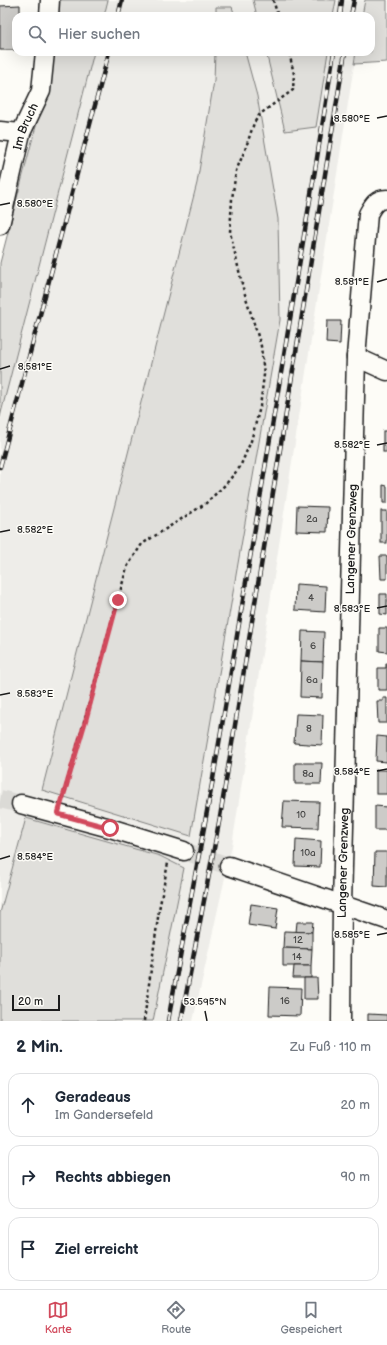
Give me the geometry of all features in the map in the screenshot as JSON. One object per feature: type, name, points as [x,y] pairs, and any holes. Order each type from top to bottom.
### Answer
[{"type":"street","points":[[49,12],[50,0]]},
{"type":"street","name":"Im Bruch","points":[[0,225],[22,133],[42,91],[45,56]]},
{"type":"street","points":[[0,132],[22,133]]},
{"type":"street","name":"Langener Grenzweg","points":[[341,1021],[342,905],[356,357],[368,214],[381,201]]},
{"type":"street","points":[[356,357],[387,371]]},
{"type":"street","points":[[21,804],[110,828],[178,849]]},
{"type":"street","points":[[229,866],[387,920]]},
{"type":"path","points":[[273,0],[277,12]]},
{"type":"path","points":[[58,814],[86,719],[127,567],[142,544],[205,504],[225,486],[240,467],[251,441],[260,407],[264,375],[261,346],[243,288],[230,232],[232,199],[236,171],[254,123],[260,114],[293,90],[294,74],[290,56]]},
{"type":"path","points":[[144,1021],[159,910],[178,849]]},
{"type":"shaded area","points":[[55,0],[108,0],[105,12],[54,12]]},
{"type":"shaded area","points":[[108,0],[365,0],[363,12],[105,12]]},
{"type":"shaded area","points":[[253,0],[336,0],[334,12],[256,12]]},
{"type":"shaded area","points":[[365,0],[387,0],[387,62],[354,64],[355,56],[375,56],[375,12],[363,12]]},
{"type":"shaded area","points":[[216,7],[232,7],[234,12],[216,12]]},
{"type":"shaded area","points":[[50,56],[93,56],[0,417],[0,263],[45,95]]},
{"type":"shaded area","points":[[93,56],[355,56],[232,846],[193,1021],[0,1021],[0,417]]},
{"type":"shaded area","points":[[215,56],[246,56],[257,96],[278,219],[280,320],[191,836],[42,790],[197,183],[214,81]]},
{"type":"shaded area","points":[[267,56],[327,56],[316,127],[285,131]]},
{"type":"shaded area","points":[[26,818],[160,856],[184,868],[153,1021],[0,1021],[0,913]]},
{"type":"building","points":[[20,5],[20,12],[12,12],[12,50],[0,50],[0,6]]},
{"type":"building","points":[[327,321],[341,321],[340,344],[326,343]]},
{"type":"building","points":[[383,431],[387,431],[387,452],[383,452]]},
{"type":"building","points":[[383,485],[387,486],[387,503],[383,503]]},
{"type":"building","points":[[297,506],[328,507],[327,532],[296,531]]},
{"type":"building","points":[[381,511],[387,511],[387,543],[381,543]]},
{"type":"building","points":[[380,556],[387,556],[387,579],[381,579]]},
{"type":"building","points":[[296,584],[326,586],[325,612],[295,610]]},
{"type":"building","points":[[380,594],[387,594],[387,615],[380,614]]},
{"type":"building","points":[[379,628],[387,628],[387,652],[379,651]]},
{"type":"building","points":[[302,631],[324,632],[323,662],[301,661]]},
{"type":"building","points":[[301,661],[323,662],[322,698],[300,697]]},
{"type":"building","points":[[386,663],[387,690],[378,690],[378,668],[386,668]]},
{"type":"building","points":[[383,698],[387,698],[387,723],[378,723],[377,701],[383,701]]},
{"type":"building","points":[[296,714],[323,715],[322,745],[294,743]]},
{"type":"building","points":[[377,736],[387,737],[387,762],[376,761]]},
{"type":"building","points":[[295,763],[322,763],[321,784],[295,784]]},
{"type":"building","points":[[376,770],[387,770],[387,794],[376,794]]},
{"type":"building","points":[[284,801],[319,802],[318,828],[282,827]]},
{"type":"building","points":[[375,806],[387,807],[387,830],[375,830]]},
{"type":"building","points":[[296,839],[321,841],[320,867],[295,866]]},
{"type":"building","points":[[375,852],[387,852],[387,887],[374,886]]},
{"type":"building","points":[[251,904],[278,908],[275,929],[248,925]]},
{"type":"building","points":[[297,922],[313,922],[312,932],[296,932]]},
{"type":"building","points":[[284,931],[312,932],[312,949],[283,948]]},
{"type":"building","points":[[283,948],[312,949],[311,966],[283,966]]},
{"type":"building","points":[[294,966],[311,966],[311,978],[293,978]]},
{"type":"building","points":[[304,978],[317,978],[318,999],[304,999]]},
{"type":"building","points":[[270,987],[301,988],[300,1016],[269,1015]]},
{"type":"building","points":[[368,1014],[387,1015],[387,1021],[368,1021]]},
{"type":"tunnel","points":[[0,799],[21,804]]},
{"type":"tunnel","points":[[184,851],[229,866]]},
{"type":"railway","points":[[119,12],[122,0]]},
{"type":"railway","points":[[340,12],[342,0]]},
{"type":"railway","points":[[352,12],[354,0]]},
{"type":"railway","points":[[0,467],[108,56]]},
{"type":"railway","points":[[168,1021],[213,779],[333,56]]},
{"type":"railway","points":[[181,1021],[220,817],[344,56]]},
{"type":"route","points":[[110,828],[58,814],[86,719],[118,600]]}]
